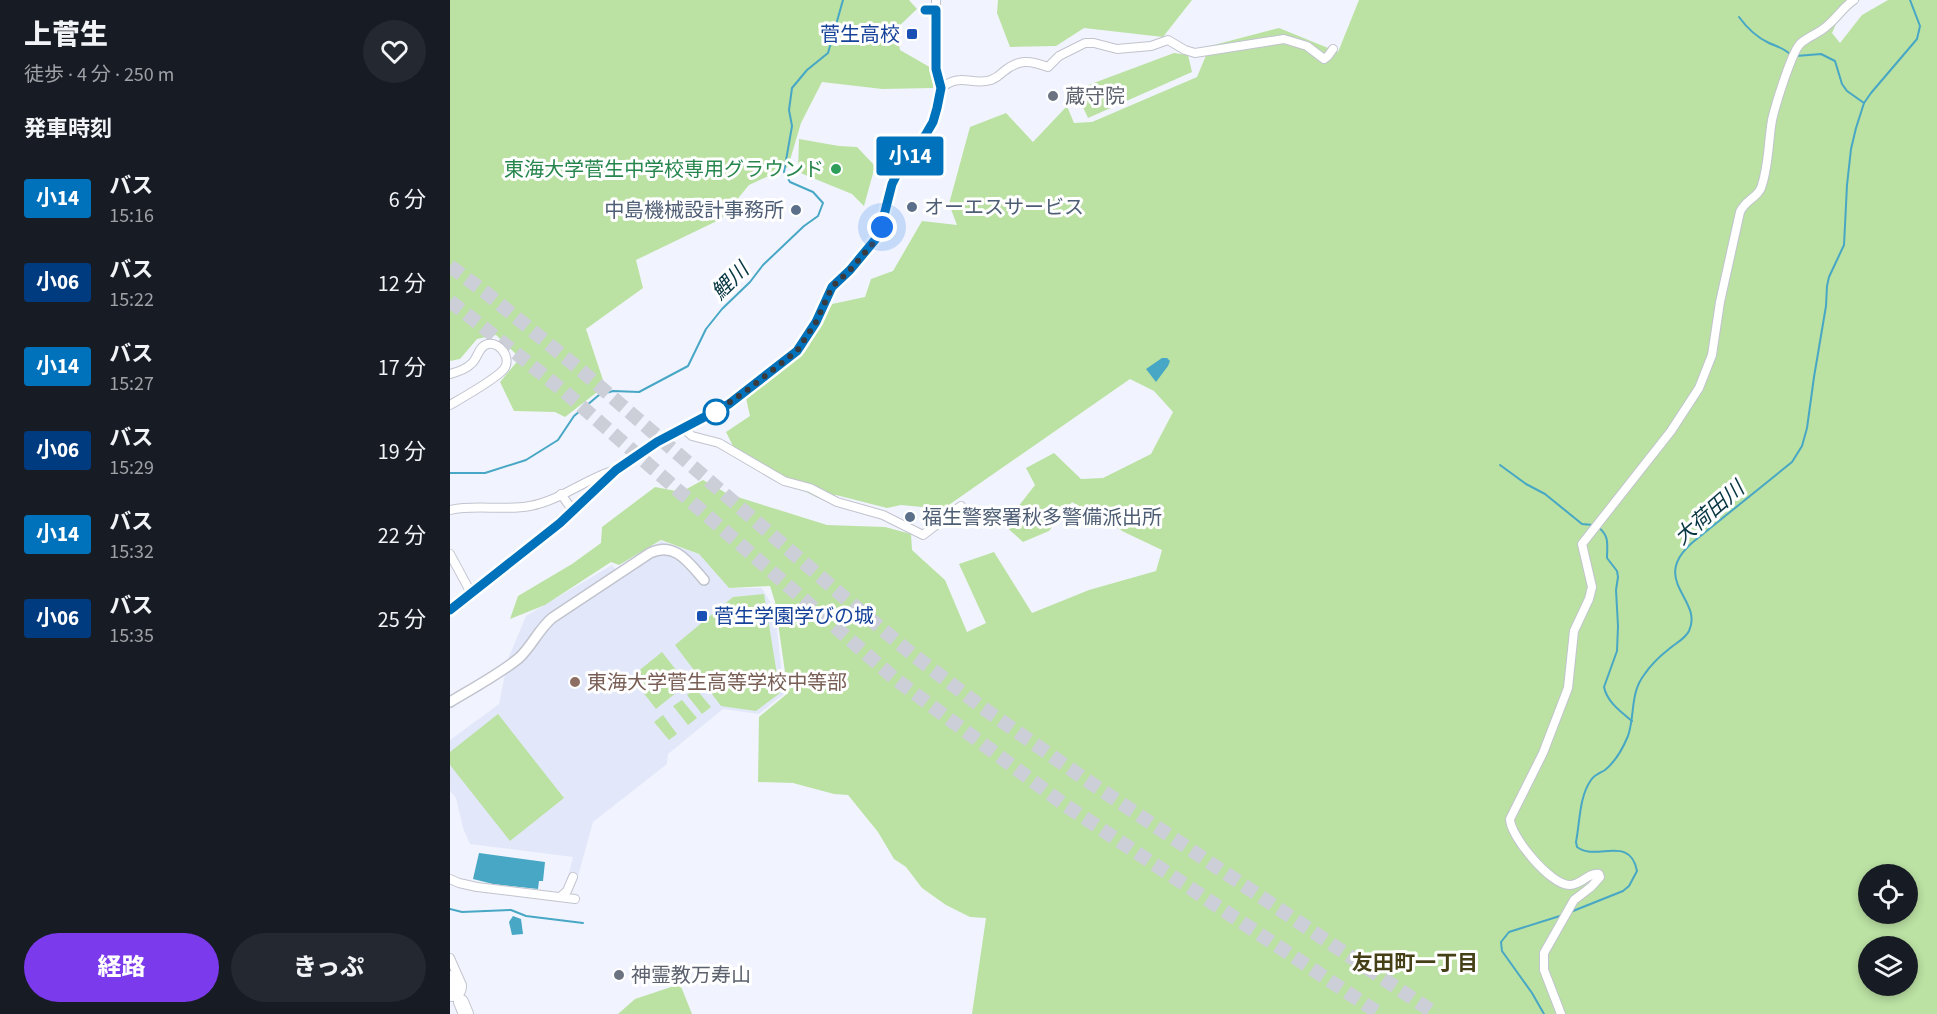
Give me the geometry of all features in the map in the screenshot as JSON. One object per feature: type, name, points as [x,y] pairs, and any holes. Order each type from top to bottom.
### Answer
[{"type":"street","points":[[450,610],[573,510],[616,470],[657,442],[729,404],[797,351],[816,322],[832,287],[850,270],[879,235],[892,184],[933,122],[941,88],[936,69],[936,0]]},
{"type":"street","points":[[1561,1014],[1548,982],[1543,962],[1546,947],[1563,921],[1570,905],[1600,877],[1599,874],[1593,873],[1572,885],[1566,885],[1554,879],[1540,867],[1511,829],[1510,819],[1543,753],[1568,688],[1574,627],[1589,599],[1592,587],[1582,547],[1583,542],[1671,431],[1699,388],[1712,355],[1720,302],[1740,212],[1745,203],[1758,194],[1761,188],[1766,170],[1772,120],[1796,49],[1803,41],[1824,29],[1843,8],[1854,0]]},
{"type":"street","points":[[941,88],[959,79],[992,80],[1016,62],[1035,63],[1048,67],[1059,56],[1085,43],[1117,49],[1151,46],[1168,40],[1195,53],[1284,39],[1306,46],[1324,59],[1333,49]]},
{"type":"street","points":[[450,374],[461,371],[472,364],[482,346],[497,345],[505,352],[507,360],[505,368],[482,386],[450,405]]},
{"type":"street","points":[[682,428],[692,436],[719,443],[784,481],[810,488],[837,502],[883,515],[923,535],[961,506]]},
{"type":"street","points":[[450,510],[465,507],[530,506],[542,503],[616,470]]},
{"type":"street","points":[[561,494],[573,510]]},
{"type":"street","points":[[450,702],[519,658],[552,618],[650,553],[663,549],[681,554],[704,580]]},
{"type":"street","points":[[450,554],[471,593]]},
{"type":"street","points":[[560,897],[567,891],[573,878]]},
{"type":"street","points":[[450,879],[477,887],[574,899]]},
{"type":"street","points":[[450,958],[462,985],[460,994],[456,996]]},
{"type":"shaded area","name":"菅生学園学びの城","points":[[661,541],[699,554],[729,588],[762,588],[775,610],[784,694],[759,714],[723,709],[668,754],[667,764],[593,822],[577,880],[568,877],[573,857],[470,844],[463,828],[456,798],[450,791],[450,740],[499,704],[508,659],[526,616],[612,565],[616,570]]},
{"type":"green space","points":[[450,0],[909,0],[917,9],[896,29],[900,50],[933,69],[933,88],[882,89],[822,82],[801,123],[788,167],[749,185],[721,219],[636,260],[643,288],[586,329],[605,386],[565,417],[555,412],[514,411],[500,382],[520,358],[496,335],[477,339],[460,359],[450,361]]},
{"type":"green space","points":[[998,0],[1192,0],[1163,37],[1084,28],[1056,46],[1010,47],[997,13]]},
{"type":"green space","points":[[1359,0],[1860,0],[1842,11],[1832,33],[1840,43],[1862,15],[1888,0],[1937,0],[1937,1014],[972,1014],[986,918],[970,917],[946,905],[922,888],[906,867],[894,859],[878,832],[848,795],[834,794],[793,783],[758,782],[759,717],[788,693],[775,602],[770,586],[729,588],[699,554],[661,540],[619,565],[611,562],[545,605],[510,619],[518,596],[572,564],[601,543],[602,527],[655,487],[681,492],[703,480],[728,494],[827,525],[885,527],[911,534],[912,550],[945,580],[967,632],[986,623],[959,564],[994,552],[1032,613],[1089,590],[1156,571],[1162,550],[1124,532],[1072,502],[1049,531],[1023,542],[1004,525],[1035,485],[1026,468],[1054,453],[1081,479],[1103,478],[1151,454],[1173,412],[1154,391],[1130,379],[943,509],[901,505],[887,508],[836,495],[818,498],[739,458],[726,432],[750,416],[746,398],[805,352],[832,304],[865,297],[871,279],[893,271],[922,221],[957,225],[949,204],[970,127],[1006,113],[1033,142],[1067,106],[1074,123],[1092,122],[1197,77],[1210,46],[1279,28],[1338,52]]},
{"type":"green space","points":[[1174,53],[1188,55],[1192,72],[1088,118],[1075,90]]},
{"type":"green space","name":"東海大学菅生中学校専用グラウンド","points":[[799,139],[857,147],[875,166],[864,206],[852,194],[798,172]]},
{"type":"green space","points":[[764,594],[780,693],[756,711],[721,706],[675,645],[733,597]]},
{"type":"green space","points":[[662,652],[687,684],[656,709],[631,677]]},
{"type":"green space","points":[[696,689],[711,707],[702,714],[687,695]]},
{"type":"green space","points":[[682,700],[697,718],[688,725],[673,706]]},
{"type":"green space","points":[[498,714],[564,798],[510,841],[450,765],[450,752]]},
{"type":"green space","points":[[663,715],[677,734],[669,740],[654,722]]},
{"type":"green space","points":[[680,984],[692,1014],[618,1014],[635,999]]},
{"type":"water","points":[[1162,358],[1170,361],[1156,382],[1146,369]]},
{"type":"water","points":[[479,853],[545,862],[543,881],[539,881],[538,889],[493,884],[473,879]]},
{"type":"water","points":[[513,916],[521,919],[523,934],[512,935],[509,922]]},
{"type":"waterway","name":"鯉川","points":[[450,473],[485,473],[526,460],[558,440],[574,416],[599,395],[613,391],[639,392],[688,366],[706,329],[722,309],[750,282],[763,265],[804,226],[818,216],[823,203],[813,192],[790,182],[784,172],[792,126],[789,110],[792,88],[807,70],[828,53],[843,0]]},
{"type":"waterway","name":"大荷田川","points":[[1568,913],[1623,891],[1629,886],[1637,871],[1633,860],[1620,851],[1593,852],[1577,847],[1580,810],[1584,794],[1592,778],[1609,767],[1624,745],[1630,728],[1637,689],[1646,672],[1689,631],[1692,620],[1690,609],[1676,579],[1676,568],[1681,556],[1693,542],[1792,462],[1802,446],[1807,428],[1827,286],[1844,245],[1847,185],[1856,128],[1864,103],[1917,39],[1920,26],[1910,0]]},
{"type":"waterway","points":[[1739,17],[1764,41],[1791,55]]},
{"type":"waterway","points":[[1796,56],[1821,54],[1835,61],[1842,84],[1847,91],[1864,103]]},
{"type":"waterway","points":[[1500,465],[1526,484],[1545,494],[1582,524],[1593,525]]},
{"type":"waterway","points":[[1598,527],[1606,537],[1607,558],[1617,571],[1618,577],[1616,590],[1617,651],[1604,687],[1611,702],[1632,721]]},
{"type":"waterway","points":[[450,909],[462,912],[511,910],[526,916],[583,923]]},
{"type":"waterway","name":"大荷田川","points":[[1544,1014],[1502,951],[1501,942],[1509,932],[1563,915]]},
{"type":"tunnel","points":[[450,266],[583,372],[912,654],[983,708],[1436,1014]]},
{"type":"tunnel","points":[[450,301],[565,392],[894,678],[1065,805],[1380,1014]]},
{"type":"bus line","name":"小14","points":[[450,610],[560,523],[616,470],[670,434],[729,404],[797,351],[820,315],[832,287],[850,270],[879,235],[892,184],[933,122],[941,88],[936,69],[936,10],[925,10]]},
{"type":"place","name":"菅生高校","points":[[912,34]]},
{"type":"place","name":"蔵守院","points":[[1053,96]]},
{"type":"place","name":"東海大学菅生中学校専用グラウンド","points":[[836,169]]},
{"type":"place","name":"オーエスサービス","points":[[912,207]]},
{"type":"place","name":"中島機械設計事務所","points":[[796,210]]},
{"type":"place","name":"福生警察署秋多警備派出所","points":[[910,517]]},
{"type":"place","name":"菅生学園学びの城","points":[[702,616]]},
{"type":"place","name":"東海大学菅生高等学校中等部","points":[[575,682]]},
{"type":"place","name":"神霊教万寿山","points":[[619,975]]},
{"type":"district","name":"友田町一丁目","points":[[1415,963]]},
{"type":"route","points":[[716,412],[714,413],[797,351],[820,315],[832,287],[875,241],[882,227]]}]
